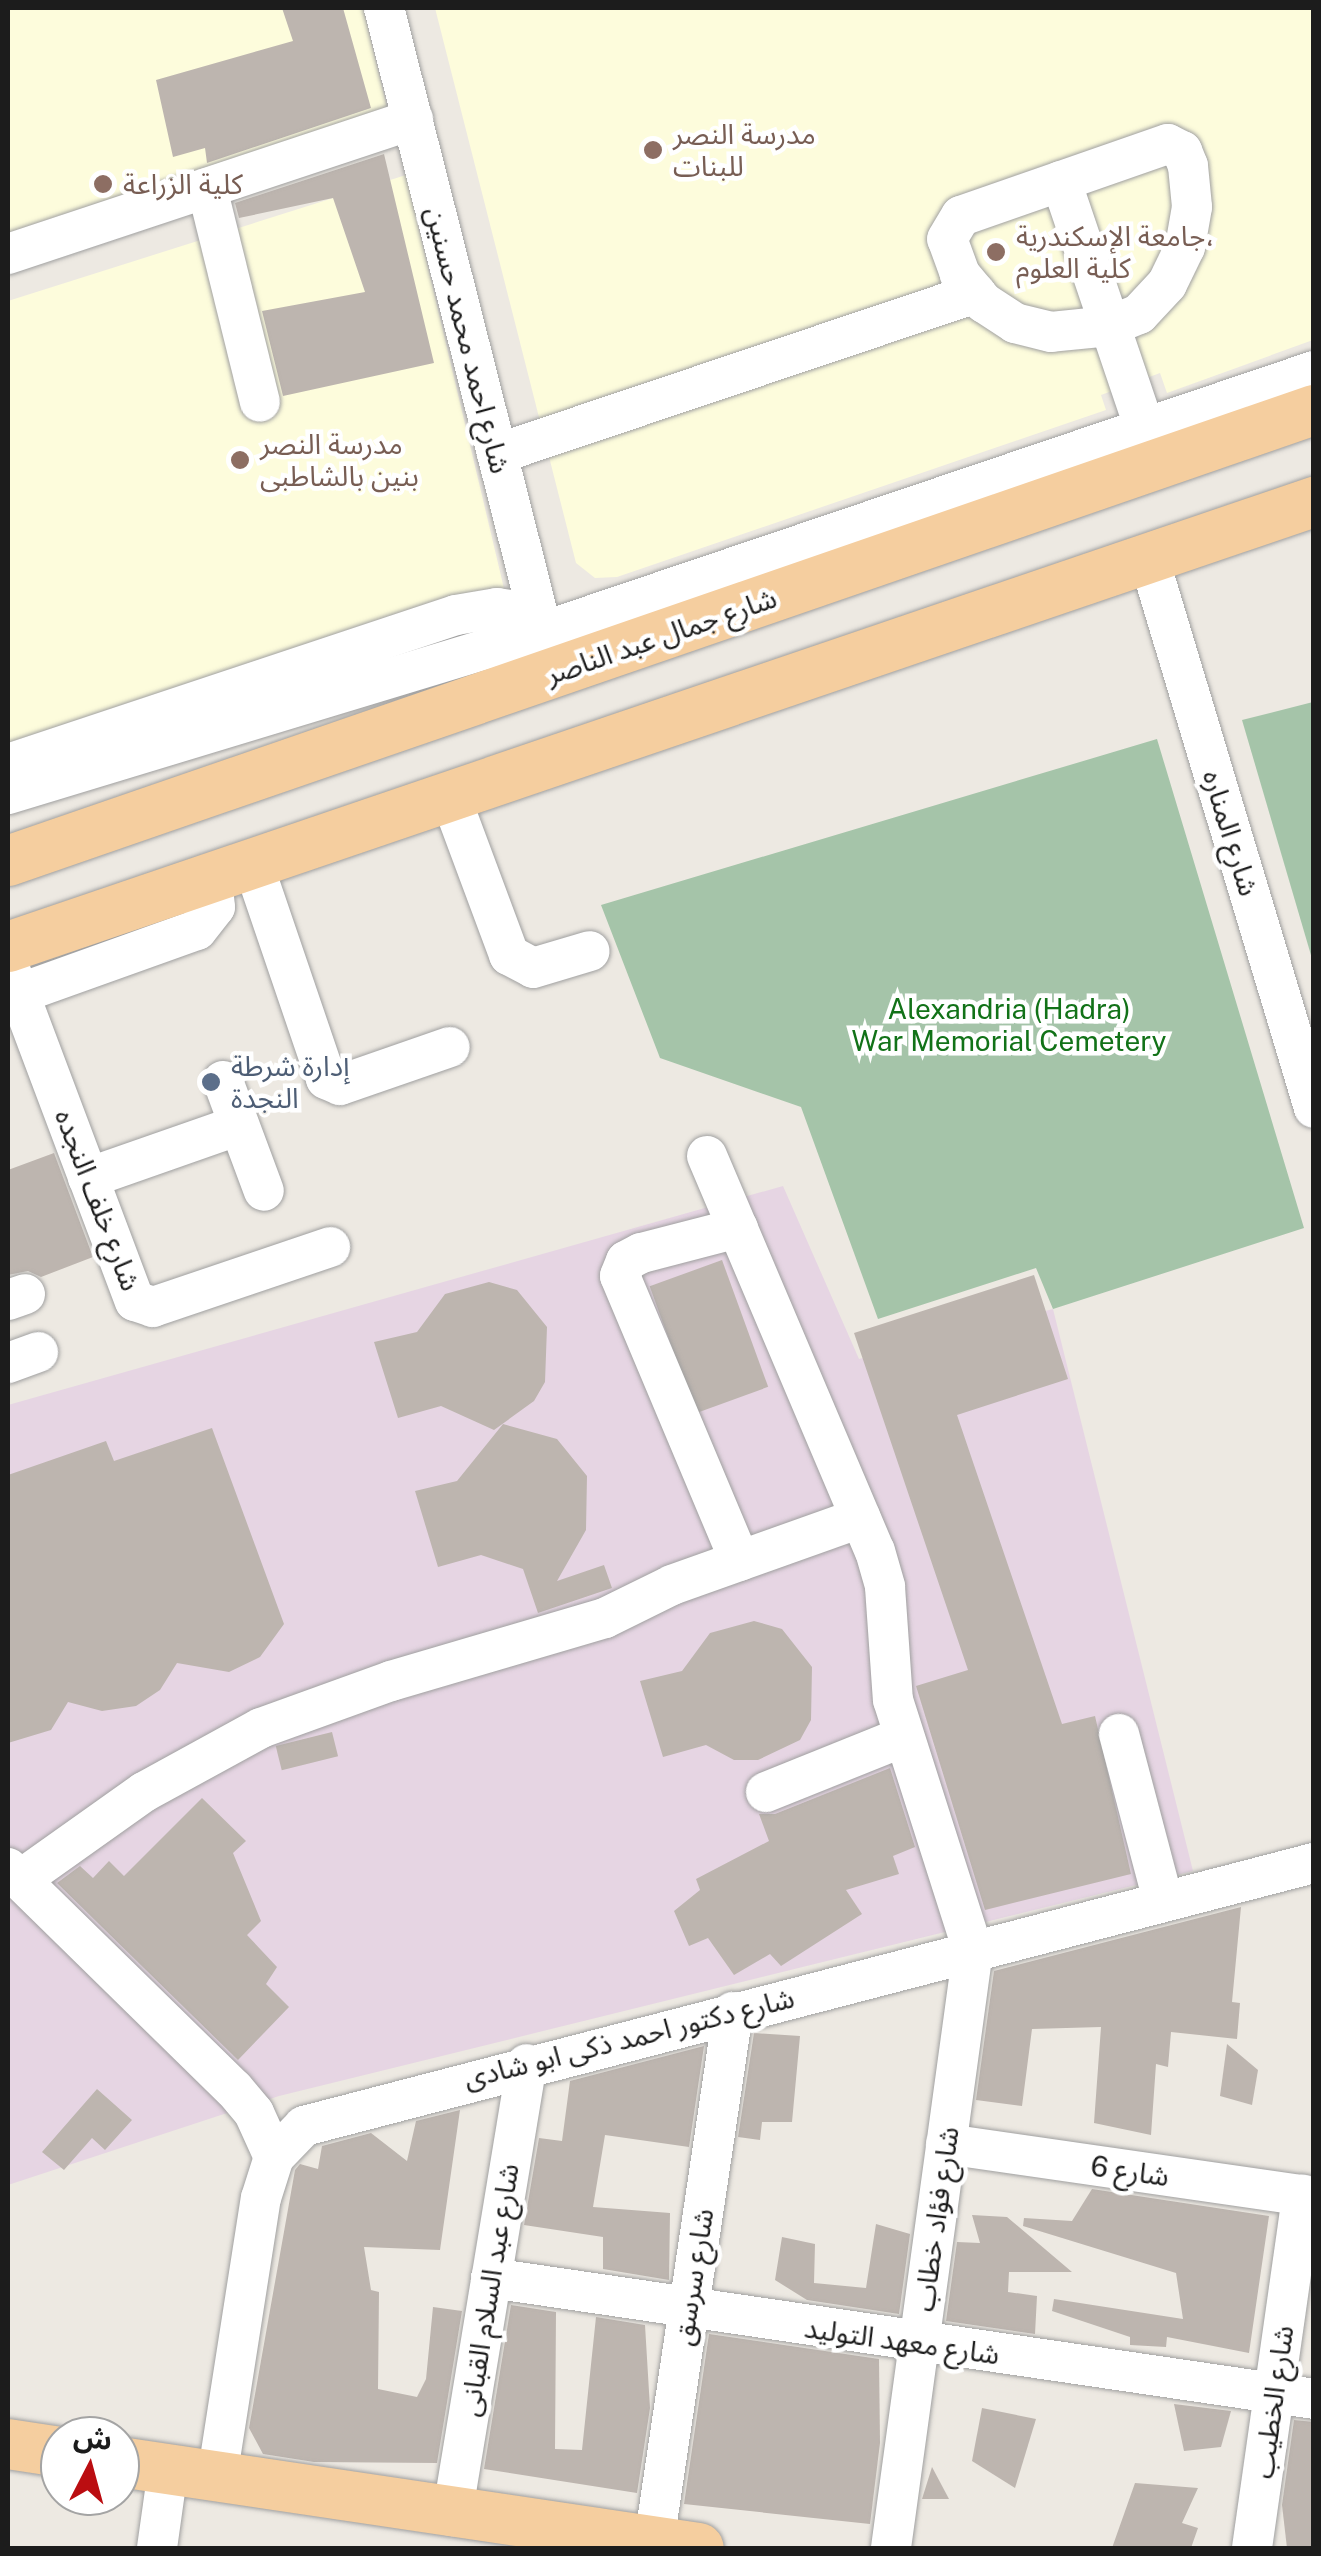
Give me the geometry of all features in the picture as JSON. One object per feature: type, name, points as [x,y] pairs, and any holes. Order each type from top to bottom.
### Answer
[{"type":"main road","name":"شارع جمال عبد الناصر","points":[[8,861],[227,786],[544,640],[1314,410]]},
{"type":"main road","points":[[1006,608],[1086,550],[1314,466]]},
{"type":"main road","points":[[11,968],[220,875],[1314,502]]},
{"type":"main road","points":[[220,875],[227,786]]},
{"type":"main road","points":[[168,806],[220,875]]},
{"type":"main road","points":[[8,2444],[40,2449]]},
{"type":"main road","points":[[144,2466],[452,2516],[571,2540],[676,2545]]},
{"type":"street","name":"شارع احمد محمد حسنين","points":[[384,8],[544,640]]},
{"type":"street","points":[[8,254],[413,120]]},
{"type":"street","points":[[1168,144],[1182,152],[1188,166],[1192,207],[1185,247],[1167,284],[1139,314],[1110,326],[1052,332],[1016,323],[976,293],[947,239],[953,222],[1168,144]]},
{"type":"street","points":[[1061,181],[1146,432]]},
{"type":"street","points":[[208,188],[260,402]]},
{"type":"street","points":[[497,454],[976,293]]},
{"type":"street","points":[[8,794],[544,640],[1314,371]]},
{"type":"street","name":"شارع المناره","points":[[1150,558],[1314,1108]]},
{"type":"street","points":[[8,764],[456,614],[498,608],[544,640]]},
{"type":"street","points":[[450,796],[509,955],[533,968],[590,951]]},
{"type":"street","points":[[220,875],[326,1079],[340,1085],[450,1047]]},
{"type":"street","name":"شارع خلف النجده","points":[[11,968],[135,1301],[147,1307],[330,1247]]},
{"type":"street","points":[[222,1080],[264,1191]]},
{"type":"street","points":[[88,1178],[239,1125]]},
{"type":"street","points":[[707,1156],[860,1518],[885,1587],[888,1660],[902,1737],[973,1950]]},
{"type":"street","points":[[738,1228],[641,1253],[626,1261],[620,1276],[740,1561]]},
{"type":"street","points":[[217,2478],[262,2198],[274,2157],[254,2112],[234,2090],[14,1874],[144,1792],[261,1728],[390,1681],[606,1618],[740,1561],[860,1518]]},
{"type":"street","points":[[1119,1734],[1164,1902]]},
{"type":"street","points":[[766,1792],[902,1737]]},
{"type":"street","name":"شارع دكتور احمد ذكى ابو شادى","points":[[274,2157],[304,2126],[344,2111],[1314,1863]]},
{"type":"street","name":"شارع فؤاد خطاب","points":[[891,2548],[973,1950]]},
{"type":"street","name":"شارع سرسق","points":[[676,2545],[688,2309],[733,2012]]},
{"type":"street","name":"شارع عبد السلام القبانى","points":[[452,2516],[527,2064]]},
{"type":"street","name":"شارع 6","points":[[946,2144],[1308,2196]]},
{"type":"street","name":"شارع الخطيب","points":[[1252,2548],[1308,2196]]},
{"type":"street","name":"شارع معهد التوليد","points":[[491,2278],[919,2345],[1314,2399]]},
{"type":"street","points":[[144,2466],[157,2548]]},
{"type":"shaded area","name":"كلية الزراعة","points":[[8,8],[363,8],[390,120],[8,249]]},
{"type":"shaded area","name":"جامعة الإسكندرية، كلية العلوم","points":[[435,8],[1313,8],[1313,340],[1167,393],[1160,373],[1101,395],[1106,410],[617,577],[595,578],[576,563]]},
{"type":"shaded area","name":"مدرسة النصر بنين بالشاطبى","points":[[406,175],[511,618],[8,790],[8,301]]},
{"type":"shaded area","points":[[783,1186],[859,1359],[1053,1309],[1193,1871],[279,2096],[8,2185],[8,1405]]},
{"type":"green space","points":[[1314,702],[1313,962],[1242,720]]},
{"type":"green space","name":"Alexandria (Hadra) War Memorial Cemetery","points":[[1157,739],[1304,1228],[1053,1309],[1036,1268],[878,1319],[801,1107],[660,1058],[601,905]]},
{"type":"building","points":[[282,8],[343,8],[371,108],[207,163],[205,148],[173,157],[156,80],[293,41]]},
{"type":"building","points":[[384,154],[434,363],[283,396],[262,311],[365,292],[333,198],[239,218],[235,203]]},
{"type":"building","points":[[54,1153],[93,1257],[41,1277],[28,1271],[8,1275],[8,1170]]},
{"type":"building","points":[[722,1260],[768,1387],[696,1413],[650,1286]]},
{"type":"building","points":[[1034,1275],[1068,1379],[957,1415],[1062,1724],[1095,1716],[1131,1874],[985,1910],[916,1686],[968,1670],[854,1333]]},
{"type":"building","points":[[489,1282],[517,1290],[547,1327],[545,1382],[534,1401],[494,1430],[441,1406],[398,1418],[374,1342],[417,1332],[445,1294]]},
{"type":"building","points":[[503,1424],[557,1439],[587,1476],[586,1530],[557,1581],[604,1565],[612,1588],[538,1613],[523,1569],[481,1555],[438,1567],[415,1491],[457,1481]]},
{"type":"building","points":[[212,1428],[284,1624],[260,1657],[229,1672],[177,1663],[160,1690],[136,1706],[102,1711],[68,1702],[51,1730],[8,1743],[8,1475],[106,1441],[114,1461]]},
{"type":"building","points":[[754,1621],[782,1629],[812,1667],[811,1720],[800,1740],[758,1760],[734,1760],[706,1745],[663,1757],[640,1681],[682,1671],[710,1633]]},
{"type":"building","points":[[332,1732],[338,1756],[282,1770],[276,1746]]},
{"type":"building","points":[[890,1768],[915,1847],[893,1856],[899,1874],[846,1890],[862,1914],[781,1966],[770,1954],[734,1975],[708,1938],[689,1946],[674,1911],[700,1890],[696,1879],[769,1841],[759,1814],[775,1814]]},
{"type":"building","points":[[202,1798],[246,1841],[233,1853],[261,1921],[247,1935],[277,1967],[266,1984],[289,2007],[238,2060],[57,1883],[80,1866],[93,1878],[109,1861],[124,1876]]},
{"type":"building","points":[[1241,1907],[1232,2002],[1240,2003],[1237,2039],[1171,2032],[1168,2067],[1156,2064],[1151,2135],[1094,2123],[1101,2027],[1032,2029],[1022,2106],[976,2100],[994,1971]]},
{"type":"building","points":[[754,2033],[800,2036],[792,2122],[762,2122],[760,2140],[738,2137]]},
{"type":"building","points":[[1227,2044],[1258,2070],[1252,2105],[1220,2096]]},
{"type":"building","points":[[704,2046],[689,2147],[605,2135],[593,2207],[670,2213],[669,2280],[603,2269],[603,2237],[524,2225],[539,2138],[562,2141],[570,2081]]},
{"type":"building","points":[[97,2089],[132,2120],[105,2150],[92,2138],[64,2170],[42,2152]]},
{"type":"building","points":[[460,2110],[440,2250],[364,2247],[371,2290],[379,2292],[378,2389],[417,2397],[426,2379],[433,2307],[462,2311],[437,2463],[314,2462],[263,2454],[249,2428],[295,2170],[300,2164],[318,2169],[322,2146],[371,2133],[407,2161],[416,2121]]},
{"type":"building","points":[[1092,2189],[1269,2216],[1249,2353],[1167,2337],[1166,2347],[1130,2345],[1130,2337],[1052,2311],[1054,2299],[1183,2319],[1176,2273],[1023,2226],[1024,2218],[1072,2221]]},
{"type":"building","points":[[972,2215],[1007,2217],[1072,2272],[1009,2272],[1008,2292],[1037,2296],[1035,2334],[946,2321],[957,2242],[980,2243]]},
{"type":"building","points":[[876,2224],[910,2234],[899,2314],[807,2300],[775,2280],[782,2237],[815,2244],[814,2283],[866,2288]]},
{"type":"building","points":[[511,2305],[556,2312],[555,2449],[582,2450],[596,2317],[645,2325],[650,2408],[637,2493],[484,2469]]},
{"type":"building","points":[[709,2334],[879,2359],[880,2443],[870,2524],[684,2504]]},
{"type":"building","points":[[1174,2404],[1231,2411],[1221,2447],[1184,2451]]},
{"type":"building","points":[[982,2408],[1036,2419],[1015,2488],[972,2461]]},
{"type":"building","points":[[1294,2420],[1314,2422],[1314,2548],[1287,2548],[1282,2505]]},
{"type":"building","points":[[932,2467],[949,2499],[922,2499]]},
{"type":"building","points":[[1135,2483],[1198,2488],[1182,2523],[1198,2528],[1191,2548],[1112,2548]]},
{"type":"place","name":"مدرسة النصر للبنات","points":[[653,150]]},
{"type":"place","name":"كلية الزراعة","points":[[103,184]]},
{"type":"place","name":"جامعة الإسكندرية، كلية العلوم","points":[[996,252]]},
{"type":"place","name":"مدرسة النصر بنين بالشاطبى","points":[[240,460]]},
{"type":"place","name":"إدارة شرطة النجدة","points":[[211,1082]]}]
